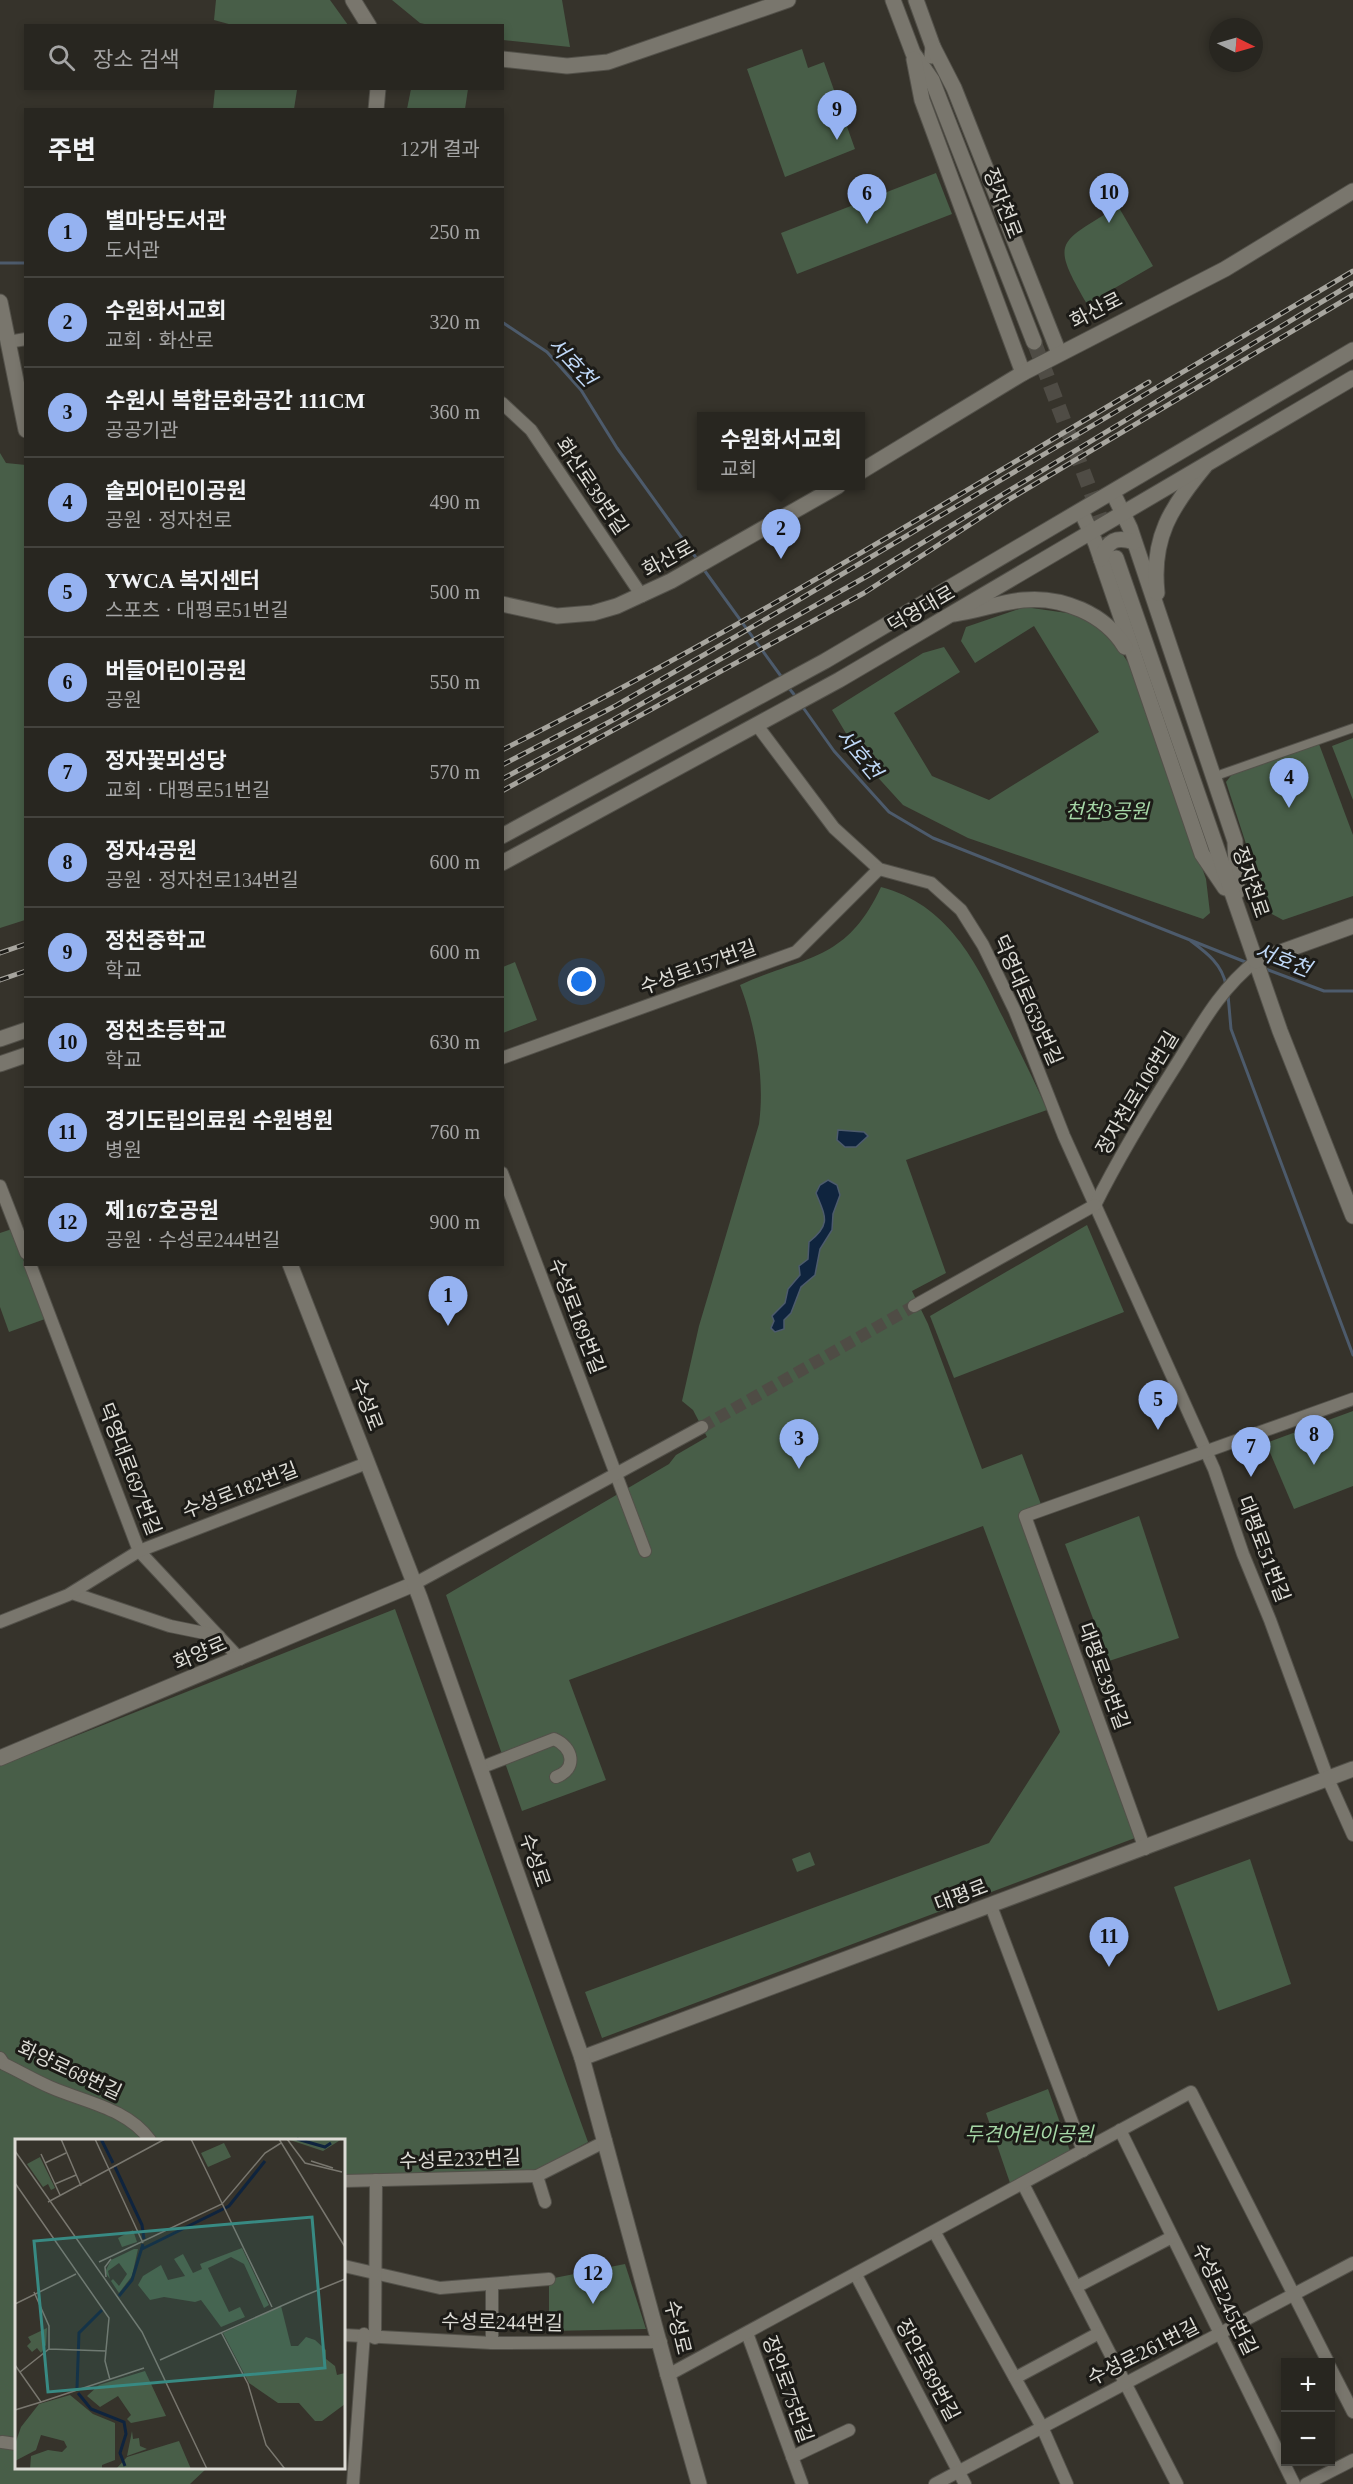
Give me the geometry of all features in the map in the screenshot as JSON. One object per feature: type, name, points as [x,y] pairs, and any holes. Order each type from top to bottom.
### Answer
[{"type":"street","points":[[353,0],[368,24]]},
{"type":"street","points":[[504,59],[567,66],[608,62],[788,0]]},
{"type":"street","name":"정자천로","points":[[893,0],[912,53],[932,80],[1034,342]]},
{"type":"street","name":"정자천로","points":[[916,0],[933,47],[932,80]]},
{"type":"street","points":[[933,47],[954,88],[1059,353]]},
{"type":"street","points":[[912,53],[922,100],[1023,373]]},
{"type":"street","points":[[376,108],[378,90]]},
{"type":"street","name":"화산로","points":[[865,470],[1023,373],[1225,269],[1353,191]]},
{"type":"street","points":[[1,307],[24,420]]},
{"type":"street","points":[[8,342],[24,339]]},
{"type":"street","name":"덕영대로","points":[[504,835],[825,661],[1353,350]]},
{"type":"street","name":"덕영대로","points":[[504,862],[839,680],[1353,378]]},
{"type":"street","name":"화산로39번길","points":[[504,405],[531,430],[642,596]]},
{"type":"street","points":[[1160,620],[1156,579],[1157,553],[1164,529],[1177,501],[1209,461]]},
{"type":"street","name":"화산로","points":[[504,605],[538,614],[576,615],[618,606],[670,581],[831,490]]},
{"type":"street","points":[[1113,493],[1134,542],[1235,841],[1238,907]]},
{"type":"street","points":[[1081,511],[1091,532],[1109,559]]},
{"type":"street","points":[[1134,542],[1122,538],[1113,539],[1105,547],[1136,664],[1202,854],[1238,907]]},
{"type":"street","name":"정자천로","points":[[1109,559],[1238,907],[1280,1031],[1353,1216]]},
{"type":"street","points":[[954,614],[1024,600],[1064,604],[1089,612],[1104,623],[1119,637],[1136,664]]},
{"type":"street","name":"덕영대로639번길","points":[[759,722],[834,828],[879,869],[931,884],[961,910],[983,945],[1015,1011],[1064,1136],[1095,1205]]},
{"type":"street","points":[[1214,777],[1353,728]]},
{"type":"street","name":"수성로157번길","points":[[504,1057],[796,952],[879,869]]},
{"type":"street","points":[[1256,961],[1353,926]]},
{"type":"street","name":"정자천로106번길","points":[[1095,1205],[1121,1152],[1215,1003],[1233,979],[1256,961]]},
{"type":"street","points":[[0,1039],[24,1031]]},
{"type":"street","points":[[0,1064],[24,1056]]},
{"type":"street","name":"수성로189번길","points":[[504,1178],[645,1551]]},
{"type":"street","points":[[0,1186],[24,1248]]},
{"type":"street","points":[[914,1306],[1095,1205]]},
{"type":"street","name":"대평로51번길","points":[[1095,1205],[1214,1469],[1243,1554],[1328,1779],[1353,1835]]},
{"type":"street","name":"덕영대로697번길","points":[[31,1266],[139,1551],[240,1659]]},
{"type":"street","name":"수성로","points":[[291,1266],[414,1584],[582,2058],[699,2484]]},
{"type":"street","points":[[1206,1453],[1351,1400]]},
{"type":"street","points":[[414,1584],[702,1427]]},
{"type":"street","name":"대평로39번길","points":[[1145,1849],[1025,1516],[1206,1453]]},
{"type":"street","name":"수성로182번길","points":[[0,1622],[72,1593],[139,1551],[367,1462]]},
{"type":"street","name":"화양로","points":[[0,1758],[414,1584]]},
{"type":"street","points":[[72,1593],[170,1626],[219,1636]]},
{"type":"street","points":[[480,1768],[554,1739],[563,1742],[570,1751],[571,1762],[568,1770],[556,1777]]},
{"type":"street","name":"대평로","points":[[582,2058],[1145,1849],[1353,1769]]},
{"type":"street","points":[[991,1906],[1083,2151]]},
{"type":"street","name":"화양로68번길","points":[[0,2058],[4,2064],[49,2087],[112,2109],[145,2133],[149,2139]]},
{"type":"street","points":[[668,2375],[935,2233],[1191,2092],[1326,2358]]},
{"type":"street","name":"수성로245번길","points":[[1120,2130],[1294,2484]]},
{"type":"street","name":"수성로232번길","points":[[345,2181],[537,2176],[606,2141]]},
{"type":"street","points":[[537,2176],[546,2202]]},
{"type":"street","points":[[353,2484],[374,2274],[376,2180]]},
{"type":"street","points":[[1023,2184],[1177,2484]]},
{"type":"street","points":[[935,2233],[1042,2427],[1067,2484]]},
{"type":"street","points":[[1076,2287],[1173,2237]]},
{"type":"street","name":"수성로261번길","points":[[935,2484],[1353,2263]]},
{"type":"street","points":[[345,2266],[440,2288],[549,2279]]},
{"type":"street","name":"장안로89번길","points":[[856,2275],[966,2484]]},
{"type":"street","points":[[492,2285],[492,2343]]},
{"type":"street","name":"장안로75번길","points":[[747,2333],[802,2484]]},
{"type":"street","points":[[1015,2378],[1100,2333]]},
{"type":"street","name":"수성로244번길","points":[[345,2335],[492,2343],[661,2342]]},
{"type":"street","points":[[1335,2377],[1353,2412]]},
{"type":"street","name":"장안로75번길","points":[[792,2457],[849,2430]]},
{"type":"street","points":[[2,2442],[15,2444]]},
{"type":"street","points":[[1306,2484],[1353,2460]]},
{"type":"green space","points":[[216,0],[330,0],[347,24],[229,24],[214,20]]},
{"type":"green space","points":[[392,0],[562,0],[570,47],[504,40],[504,24],[420,23]]},
{"type":"green space","points":[[802,49],[808,68],[824,62],[855,149],[785,177],[747,69]]},
{"type":"green space","points":[[215,90],[297,90],[294,108],[213,108]]},
{"type":"green space","points":[[411,90],[468,90],[465,108],[407,108]]},
{"type":"green space","points":[[936,173],[952,214],[797,274],[781,233]]},
{"type":"green space","points":[[1118,206],[1153,266],[1087,304],[1068,267],[1065,254],[1066,245],[1083,228]]},
{"type":"green space","points":[[0,453],[6,463],[24,465],[24,920],[0,928]]},
{"type":"green space","name":"천천3공원","points":[[1025,607],[1081,615],[1114,641],[1131,667],[1206,879],[1210,913],[1203,919],[968,838],[903,805],[862,760],[832,710],[923,653],[944,647],[960,672],[894,713],[932,776],[989,800],[1099,732],[1034,626],[975,663],[961,641],[966,627]]},
{"type":"green space","points":[[1353,738],[1353,800],[1332,746]]},
{"type":"green space","points":[[1319,744],[1353,835],[1353,896],[1283,920],[1268,912],[1226,782],[1233,773]]},
{"type":"green space","points":[[881,887],[906,896],[928,909],[962,945],[988,988],[1047,1110],[906,1160],[946,1273],[912,1291],[928,1324],[982,1469],[1022,1454],[1042,1507],[1022,1514],[1135,1838],[602,2038],[585,1992],[989,1843],[1060,1732],[983,1526],[569,1680],[606,1780],[522,1811],[446,1595],[669,1464],[676,1455],[707,1437],[693,1410],[682,1401],[699,1326],[759,1124],[761,1107],[760,1072],[755,1036],[740,985],[804,961],[838,943],[868,912]]},
{"type":"green space","points":[[515,962],[537,1020],[504,1033],[504,967]]},
{"type":"green space","points":[[1087,1225],[1124,1312],[954,1378],[930,1316]]},
{"type":"green space","points":[[12,1229],[45,1319],[9,1332],[0,1307],[0,1233]]},
{"type":"green space","points":[[1353,1411],[1353,1486],[1294,1509],[1266,1443]]},
{"type":"green space","points":[[1139,1516],[1179,1638],[1109,1661],[1065,1544]]},
{"type":"green space","points":[[395,1609],[588,2142],[534,2172],[345,2177],[345,2139],[15,2139],[15,2469],[206,2469],[190,2484],[0,2484],[0,1766]]},
{"type":"green space","points":[[810,1852],[815,1865],[797,1872],[792,1859]]},
{"type":"green space","points":[[1250,1859],[1291,1984],[1218,2011],[1174,1887]]},
{"type":"green space","name":"두견어린이공원","points":[[1048,2089],[1070,2151],[1010,2183],[986,2113]]},
{"type":"green space","points":[[625,2264],[646,2329],[549,2331],[549,2279]]},
{"type":"water","points":[[838,1130],[864,1132],[868,1136],[856,1147],[845,1147],[837,1140]]},
{"type":"water","points":[[828,1180],[837,1185],[840,1195],[833,1214],[832,1230],[820,1249],[815,1275],[801,1287],[791,1313],[784,1320],[784,1329],[775,1332],[771,1328],[774,1321],[772,1316],[785,1303],[788,1289],[800,1275],[799,1266],[808,1259],[809,1242],[824,1225],[824,1214],[816,1193],[820,1185]]},
{"type":"waterway","name":"서호천","points":[[0,263],[24,263]]},
{"type":"waterway","name":"서호천","points":[[504,323],[547,352],[581,390],[617,448],[697,559]]},
{"type":"waterway","name":"서호천","points":[[702,567],[783,679]]},
{"type":"waterway","name":"서호천","points":[[788,687],[797,698]]},
{"type":"waterway","name":"서호천","points":[[802,706],[834,751],[889,812],[933,838],[1248,963]]},
{"type":"waterway","points":[[1191,941],[1217,965],[1226,985]]},
{"type":"waterway","name":"서호천","points":[[1263,968],[1324,991],[1353,991]]},
{"type":"waterway","points":[[1228,995],[1231,1029],[1353,1355]]},
{"type":"tunnel","points":[[1034,342],[1114,553]]},
{"type":"tunnel","points":[[702,1427],[914,1306]]},
{"type":"railway","points":[[504,764],[617,705],[790,605],[1353,271]]},
{"type":"railway","points":[[504,778],[613,720],[869,575],[1353,283]]},
{"type":"railway","points":[[504,790],[864,593],[1008,500],[1353,295]]},
{"type":"railway","points":[[504,749],[748,618],[1149,382]]},
{"type":"railway","points":[[0,953],[24,945]]},
{"type":"railway","points":[[0,980],[24,972]]},
{"type":"place","name":"정천중학교","points":[[837,140]]},
{"type":"place","name":"정천초등학교","points":[[1109,223]]},
{"type":"place","name":"버들어린이공원","points":[[867,224]]},
{"type":"place","name":"수원화서교회","points":[[781,559]]},
{"type":"place","name":"솔뫼어린이공원","points":[[1289,808]]},
{"type":"place","name":"별마당도서관","points":[[448,1326]]},
{"type":"place","name":"YWCA 복지센터","points":[[1158,1430]]},
{"type":"place","name":"정자4공원","points":[[1314,1465]]},
{"type":"place","name":"수원시 복합문화공간 111CM","points":[[799,1469]]},
{"type":"place","name":"정자꽃뫼성당","points":[[1251,1477]]},
{"type":"place","name":"경기도립의료원 수원병원","points":[[1109,1967]]},
{"type":"place","name":"제167호공원","points":[[593,2304]]}]
